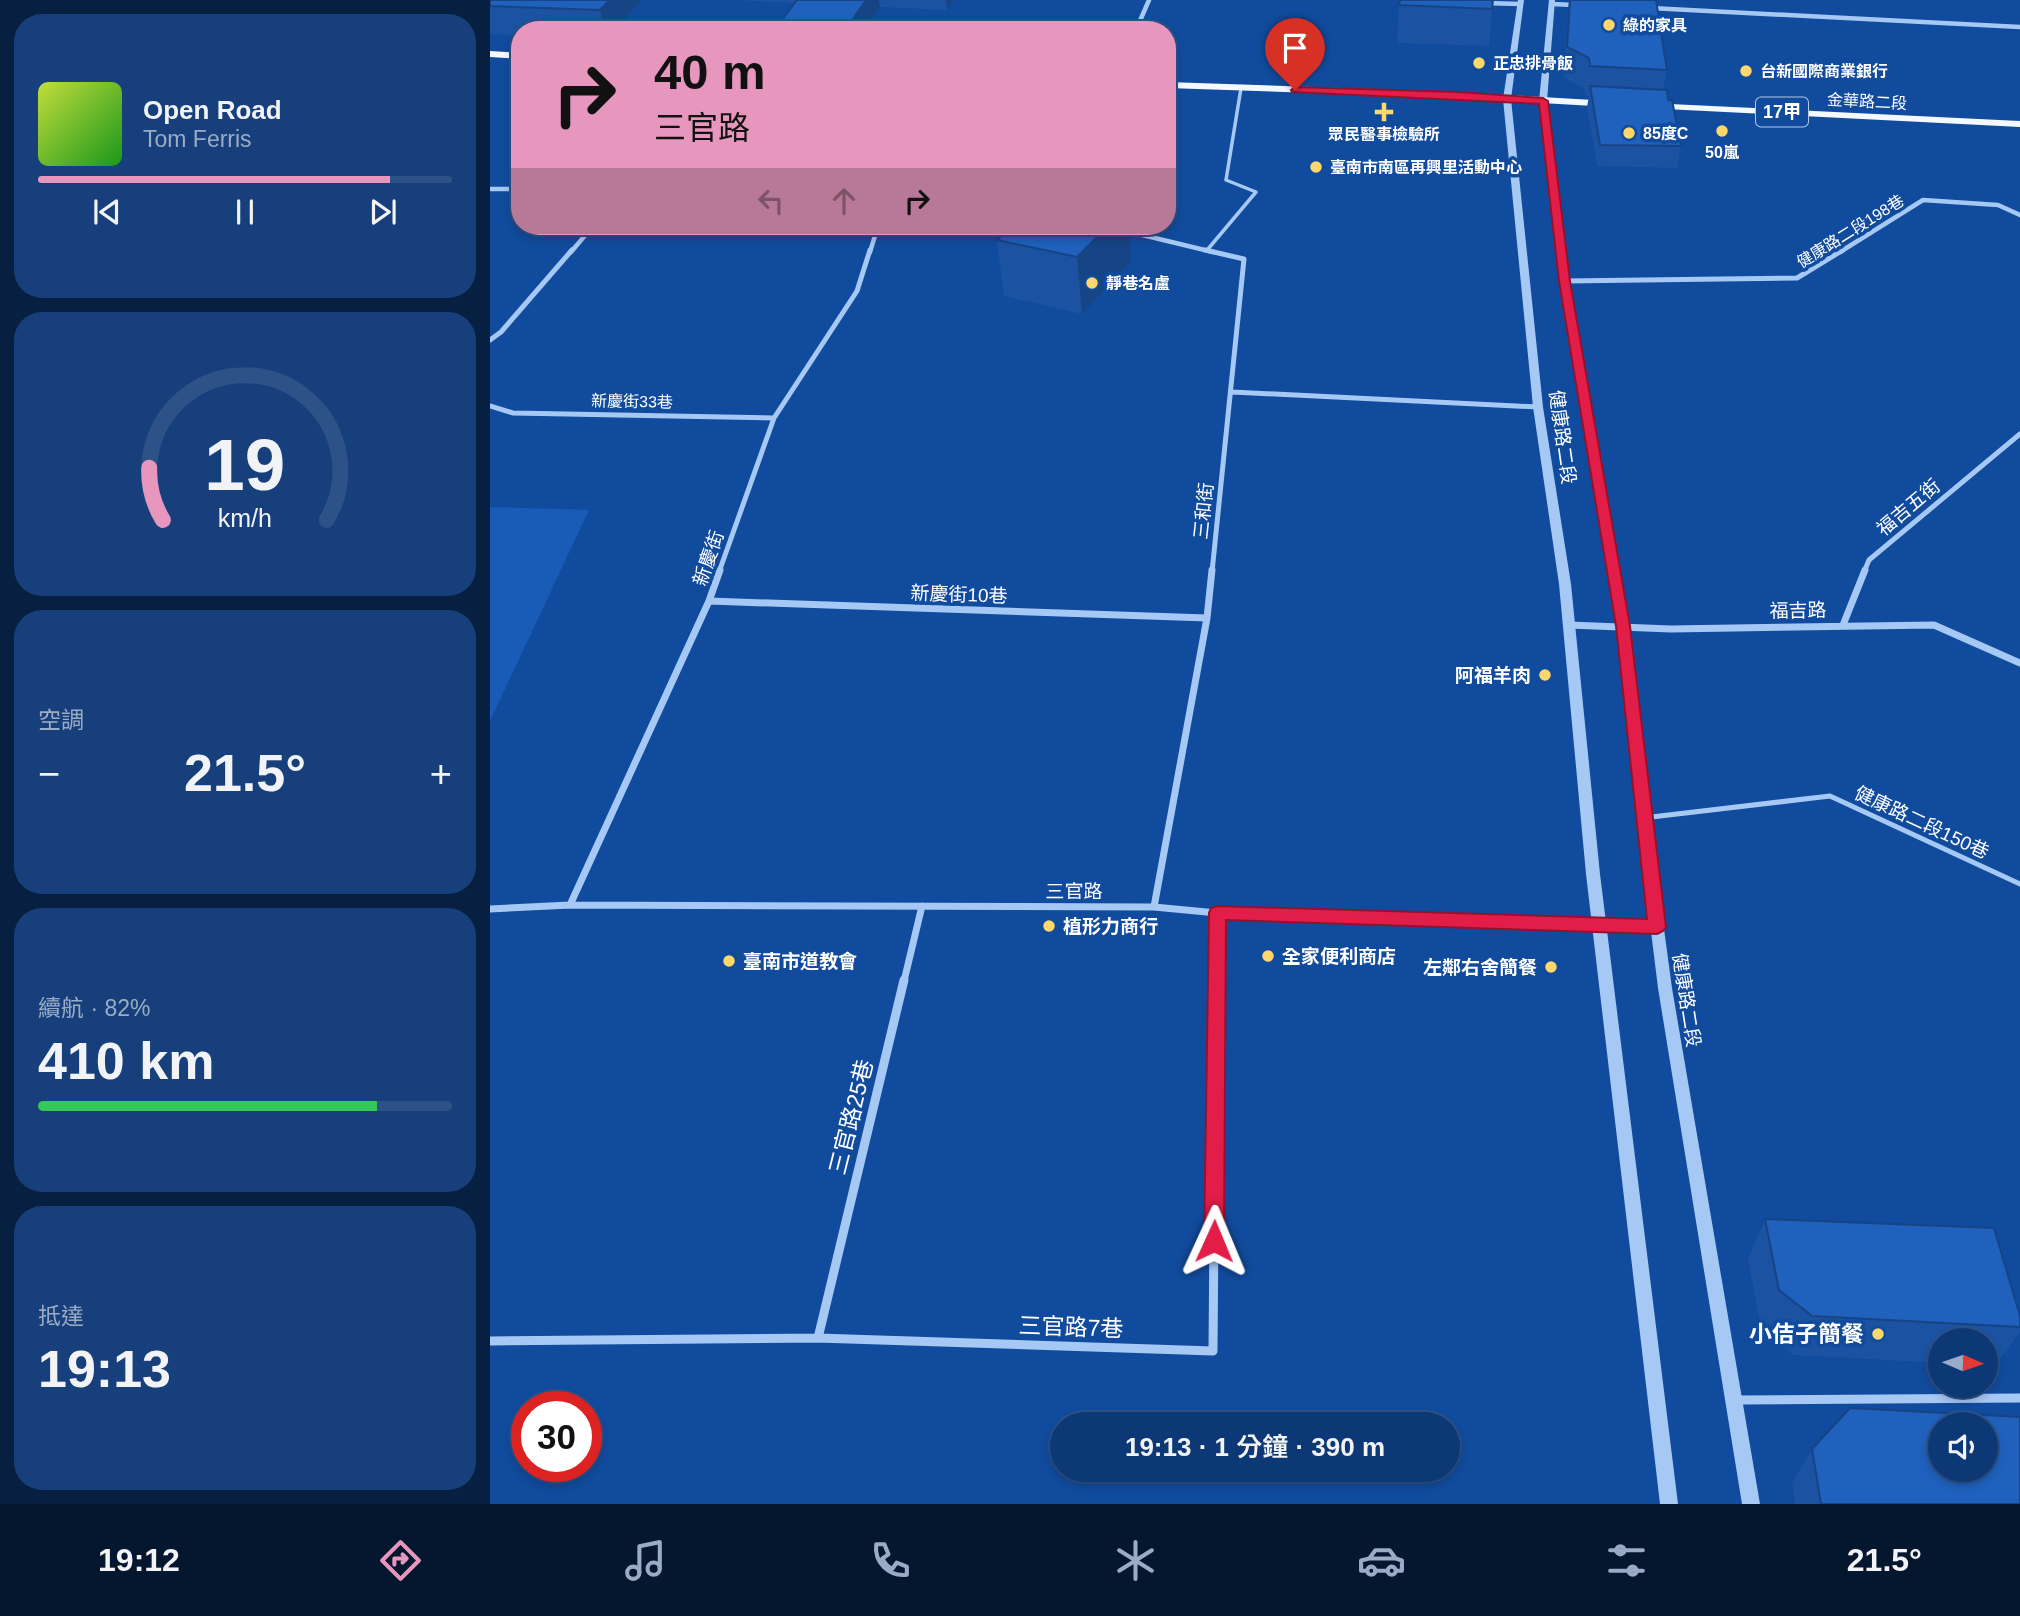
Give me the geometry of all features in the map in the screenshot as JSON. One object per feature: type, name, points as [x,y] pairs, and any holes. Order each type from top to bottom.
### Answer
[{"type":"main road","points":[[490,54],[511,55]]},
{"type":"main road","points":[[1176,85],[1625,105]]},
{"type":"main road","name":"金華路二段","points":[[1639,106],[2020,124]]},
{"type":"street","points":[[1140,21],[1149,0]]},
{"type":"street","points":[[1479,2],[1521,2]]},
{"type":"street","name":"健康路二段","points":[[1521,2],[1507,99],[1538,407],[1569,625],[1600,924],[1669,1504]]},
{"type":"street","points":[[1552,2],[1579,5]]},
{"type":"street","name":"健康路二段","points":[[1552,2],[1543,101],[1564,281],[1623,626],[1643,818],[1665,988],[1751,1504]]},
{"type":"street","points":[[1648,8],[2020,27]]},
{"type":"street","points":[[490,189],[511,189]]},
{"type":"street","name":"健康路二段198巷","points":[[1564,281],[1797,278],[1923,200],[1979,202],[1998,205],[2020,215]]},
{"type":"street","points":[[490,340],[501,332],[585,235]]},
{"type":"street","name":"新慶街","points":[[570,905],[709,601],[774,418],[857,291],[875,235]]},
{"type":"street","name":"三和街","points":[[1146,235],[1244,259],[1207,618],[1154,907]]},
{"type":"street","points":[[1232,392],[1538,407]]},
{"type":"street","name":"新慶街33巷","points":[[490,406],[513,413],[774,418]]},
{"type":"street","name":"福吉五街","points":[[1843,625],[1869,560],[2020,434]]},
{"type":"street","name":"新慶街10巷","points":[[709,601],[1207,618]]},
{"type":"street","name":"福吉路","points":[[1569,625],[1671,629],[1934,625],[2020,663]]},
{"type":"street","name":"三官路","points":[[490,909],[570,905],[1154,907],[1217,913],[1657,927]]},
{"type":"street","name":"三官路25巷","points":[[818,1338],[922,906]]},
{"type":"street","name":"三官路7巷","points":[[490,1341],[818,1338],[1213,1351],[1217,913]]},
{"type":"street","points":[[1735,1400],[2020,1398]]},
{"type":"lane","points":[[1209,249],[1256,191],[1226,180],[1241,88]]},
{"type":"lane","name":"健康路二段150巷","points":[[1643,818],[1830,796],[2020,884]]},
{"type":"shaded area","points":[[490,507],[589,510],[490,721]]},
{"type":"building","points":[[490,0],[610,0],[600,10],[490,6]]},
{"type":"building","points":[[797,0],[866,0],[851,21],[781,21]]},
{"type":"building","points":[[1400,0],[1493,0],[1492,9],[1399,5]]},
{"type":"building","points":[[1570,0],[1656,0],[1667,70],[1590,66],[1589,58],[1567,47]]},
{"type":"building","points":[[1590,86],[1667,90],[1668,100],[1672,100],[1681,146],[1600,145]]},
{"type":"building","points":[[1002,235],[1099,235],[1077,257],[997,240]]},
{"type":"building","points":[[1765,1219],[1994,1228],[2020,1316],[2020,1327],[1812,1316],[1779,1290]]},
{"type":"building","points":[[1850,1408],[1928,1412],[1928,1482],[1998,1482],[1998,1416],[2020,1417],[2020,1504],[1821,1504],[1812,1449]]},
{"type":"place","name":"綠的家具","points":[[1609,25]]},
{"type":"place","name":"正忠排骨飯","points":[[1479,63]]},
{"type":"place","name":"台新國際商業銀行","points":[[1746,71]]},
{"type":"place","name":"眾民醫事檢驗所","points":[[1384,112]]},
{"type":"place","name":"50嵐","points":[[1722,131]]},
{"type":"place","name":"85度C","points":[[1629,133]]},
{"type":"place","name":"臺南市南區再興里活動中心","points":[[1316,167]]},
{"type":"place","name":"靜巷名盧","points":[[1092,283]]},
{"type":"place","name":"阿福羊肉","points":[[1545,675]]},
{"type":"place","name":"植形力商行","points":[[1049,926]]},
{"type":"place","name":"全家便利商店","points":[[1268,956]]},
{"type":"place","name":"臺南市道教會","points":[[729,961]]},
{"type":"place","name":"左鄰右舍簡餐","points":[[1551,967]]},
{"type":"place","name":"小佶子簡餐","points":[[1878,1334]]},
{"type":"route","points":[[1214,1241],[1217,913],[1657,927],[1623,626],[1564,281],[1549,130],[1543,101],[1458,95],[1295,90]]}]
